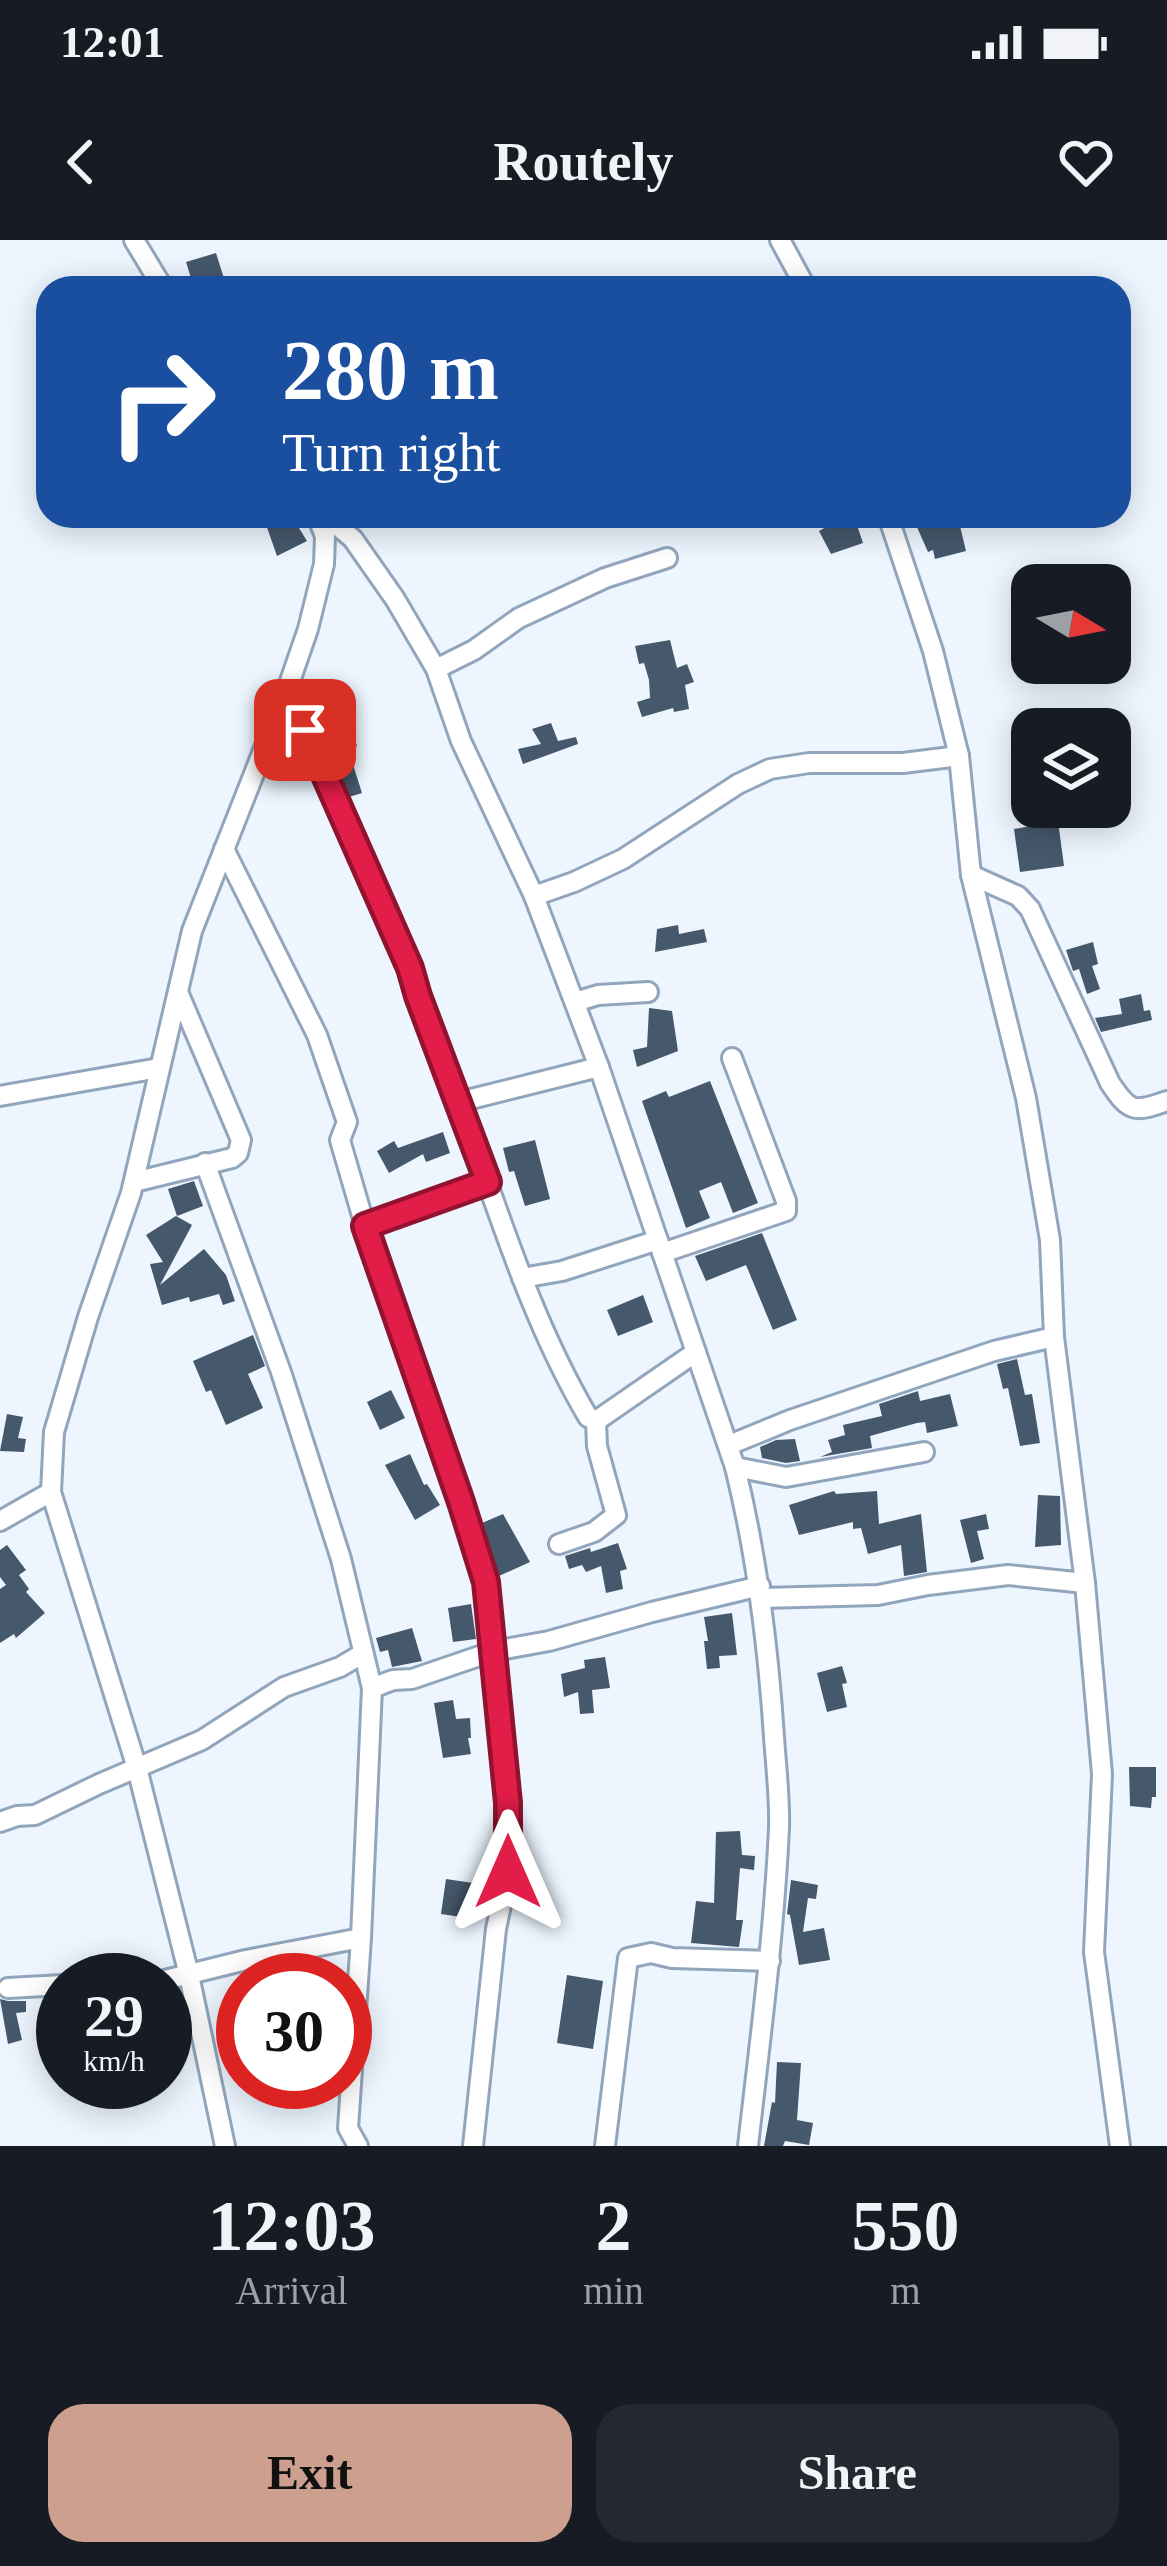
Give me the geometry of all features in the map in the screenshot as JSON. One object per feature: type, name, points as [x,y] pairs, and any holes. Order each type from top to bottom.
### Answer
[{"type":"street","points":[[134,240],[156,276]]},
{"type":"street","points":[[780,240],[800,276]]},
{"type":"street","points":[[183,1953],[136,1768],[51,1492],[54,1432],[134,1182],[192,931],[308,629],[324,564],[322,528]]},
{"type":"street","points":[[340,528],[385,584],[436,669],[460,741],[534,896],[729,1445],[750,1527],[761,1592],[779,1823],[770,1961],[748,2146]]},
{"type":"street","points":[[892,528],[933,651],[959,756],[970,875],[1026,1098],[1050,1240],[1054,1337],[1085,1582],[1102,1774],[1094,1952],[1120,2146]]},
{"type":"street","points":[[436,669],[474,650],[519,618],[605,578],[667,558]]},
{"type":"street","points":[[287,690],[410,968],[521,1278],[559,1366],[588,1417],[596,1421]]},
{"type":"street","points":[[534,896],[623,860],[738,784],[770,769],[959,756]]},
{"type":"street","points":[[224,848],[317,1035],[346,1122],[340,1140],[365,1226],[486,1582],[508,1803],[508,1872],[496,1929],[473,2146]]},
{"type":"street","points":[[970,875],[1018,896],[1030,909],[1124,1104],[1145,1109],[1167,1101]]},
{"type":"street","points":[[134,1182],[238,1153],[241,1140],[178,992]]},
{"type":"street","points":[[575,1002],[598,995],[648,992]]},
{"type":"street","points":[[521,1278],[786,1211],[732,1058]]},
{"type":"street","points":[[459,1102],[598,1067]]},
{"type":"street","points":[[0,1096],[160,1068]]},
{"type":"street","points":[[205,1163],[281,1372],[341,1559],[373,1688],[348,2128],[358,2146]]},
{"type":"street","points":[[365,1226],[488,1182]]},
{"type":"street","points":[[729,1445],[994,1351],[1054,1337]]},
{"type":"street","points":[[596,1421],[697,1352]]},
{"type":"street","points":[[559,1544],[594,1532],[616,1515],[597,1446],[596,1421]]},
{"type":"street","points":[[734,1467],[786,1477],[924,1452]]},
{"type":"street","points":[[0,1521],[51,1492]]},
{"type":"street","points":[[373,1688],[652,1612],[761,1592],[878,1595],[1008,1575],[1085,1582]]},
{"type":"street","points":[[0,1822],[35,1815],[202,1740],[284,1688],[362,1654]]},
{"type":"street","points":[[192,1974],[361,1938]]},
{"type":"street","points":[[604,2146],[628,1958],[651,1953],[770,1961]]},
{"type":"street","points":[[8,1988],[36,1986]]},
{"type":"street","points":[[192,1990],[224,2146]]},
{"type":"building","points":[[216,253],[223,276],[190,276],[186,262]]},
{"type":"building","points":[[267,528],[299,528],[307,541],[277,556]]},
{"type":"building","points":[[858,528],[863,543],[831,554],[819,531]]},
{"type":"building","points":[[917,528],[960,528],[966,551],[935,559],[933,550],[928,552]]},
{"type":"building","points":[[670,640],[677,668],[687,664],[694,682],[685,685],[689,709],[674,712],[673,708],[642,717],[637,702],[650,698],[649,680],[635,646]]},
{"type":"building","points":[[348,717],[357,746],[348,749],[362,793],[349,797],[324,725]]},
{"type":"building","points":[[551,723],[558,741],[576,737],[578,744],[523,764],[518,749],[541,744],[532,729]]},
{"type":"building","points":[[1059,828],[1064,866],[1020,872],[1014,829]]},
{"type":"building","points":[[678,925],[679,934],[704,929],[707,942],[655,952],[657,929]]},
{"type":"building","points":[[1093,942],[1098,964],[1092,966],[1100,989],[1087,994],[1066,950]]},
{"type":"building","points":[[1141,994],[1144,1011],[1150,1010],[1152,1020],[1101,1032],[1095,1018],[1122,1014],[1119,999]]},
{"type":"building","points":[[649,1008],[672,1011],[678,1051],[637,1067],[633,1050],[647,1047]]},
{"type":"building","points":[[710,1081],[758,1203],[733,1213],[721,1182],[699,1191],[710,1218],[686,1228],[642,1101],[666,1091],[669,1097]]},
{"type":"building","points":[[443,1132],[450,1153],[426,1162],[423,1154],[389,1173],[377,1151],[394,1141],[398,1148]]},
{"type":"building","points":[[535,1140],[550,1199],[525,1206],[503,1148]]},
{"type":"building","points":[[194,1181],[203,1206],[177,1216],[168,1189]]},
{"type":"building","points":[[176,1216],[192,1225],[160,1285],[204,1249],[226,1275],[235,1301],[223,1305],[219,1294],[162,1305],[150,1264],[163,1262],[146,1235]]},
{"type":"building","points":[[762,1233],[797,1320],[773,1330],[746,1265],[706,1281],[695,1256]]},
{"type":"building","points":[[643,1295],[653,1322],[618,1336],[607,1310]]},
{"type":"building","points":[[253,1335],[265,1366],[248,1374],[263,1408],[226,1425],[193,1361]]},
{"type":"building","points":[[1017,1359],[1025,1395],[1032,1394],[1040,1443],[1020,1446],[1008,1388],[1003,1389],[997,1364]]},
{"type":"building","points":[[391,1390],[405,1418],[380,1430],[367,1402]]},
{"type":"building","points":[[918,1391],[920,1401],[950,1394],[958,1426],[927,1433],[925,1422],[917,1423],[870,1436],[872,1448],[820,1457],[832,1452],[828,1440],[845,1435],[843,1425],[882,1416],[879,1404]]},
{"type":"building","points":[[7,1414],[23,1417],[18,1438],[26,1439],[24,1452],[0,1451]]},
{"type":"building","points":[[795,1439],[800,1461],[762,1458],[760,1447]]},
{"type":"building","points":[[410,1454],[424,1485],[440,1505],[415,1520],[385,1465]]},
{"type":"building","points":[[834,1491],[877,1491],[879,1524],[921,1514],[927,1572],[904,1576],[901,1545],[868,1554],[861,1528],[853,1529],[853,1522],[799,1535],[789,1505]]},
{"type":"building","points":[[1038,1495],[1060,1496],[1061,1545],[1035,1547]]},
{"type":"building","points":[[503,1514],[530,1562],[499,1576],[482,1523]]},
{"type":"building","points":[[986,1514],[989,1529],[977,1531],[984,1559],[971,1563],[960,1520]]},
{"type":"building","points":[[618,1543],[627,1569],[620,1571],[623,1589],[606,1593],[601,1566],[586,1572],[582,1565],[569,1569],[565,1556]]},
{"type":"building","points":[[7,1545],[26,1570],[19,1575],[29,1589],[26,1592],[45,1613],[16,1638],[14,1634],[0,1643],[0,1589],[6,1585],[0,1577],[0,1550]]},
{"type":"building","points":[[471,1604],[476,1639],[453,1642],[448,1608]]},
{"type":"building","points":[[732,1613],[737,1655],[719,1656],[720,1668],[707,1669],[704,1617]]},
{"type":"building","points":[[412,1628],[422,1661],[392,1667],[388,1650],[380,1652],[376,1638]]},
{"type":"building","points":[[605,1657],[610,1688],[592,1690],[594,1713],[580,1714],[578,1692],[564,1697],[561,1674],[585,1668],[584,1660]]},
{"type":"building","points":[[842,1666],[847,1707],[827,1712],[817,1673]]},
{"type":"building","points":[[453,1700],[456,1719],[470,1718],[471,1754],[443,1758],[434,1703]]},
{"type":"building","points":[[1129,1767],[1156,1767],[1156,1797],[1152,1797],[1151,1808],[1130,1806]]},
{"type":"building","points":[[740,1831],[742,1855],[755,1856],[754,1870],[740,1868],[736,1920],[743,1920],[739,1947],[691,1943],[696,1901],[714,1903],[716,1832]]},
{"type":"building","points":[[446,1879],[473,1883],[468,1918],[441,1914]]},
{"type":"building","points":[[791,1880],[818,1885],[816,1899],[808,1898],[803,1932],[824,1928],[830,1960],[799,1965],[787,1914]]},
{"type":"building","points":[[567,1975],[603,1981],[593,2049],[557,2043]]},
{"type":"building","points":[[0,1999],[26,2001],[26,2012],[16,2013],[22,2040],[8,2044]]},
{"type":"building","points":[[777,2062],[801,2063],[797,2120],[813,2123],[809,2145],[785,2141],[783,2146],[764,2146],[775,2103]]},
{"type":"route","points":[[305,730],[410,968],[488,1182],[365,1226],[486,1582],[508,1803],[508,1872]]}]
